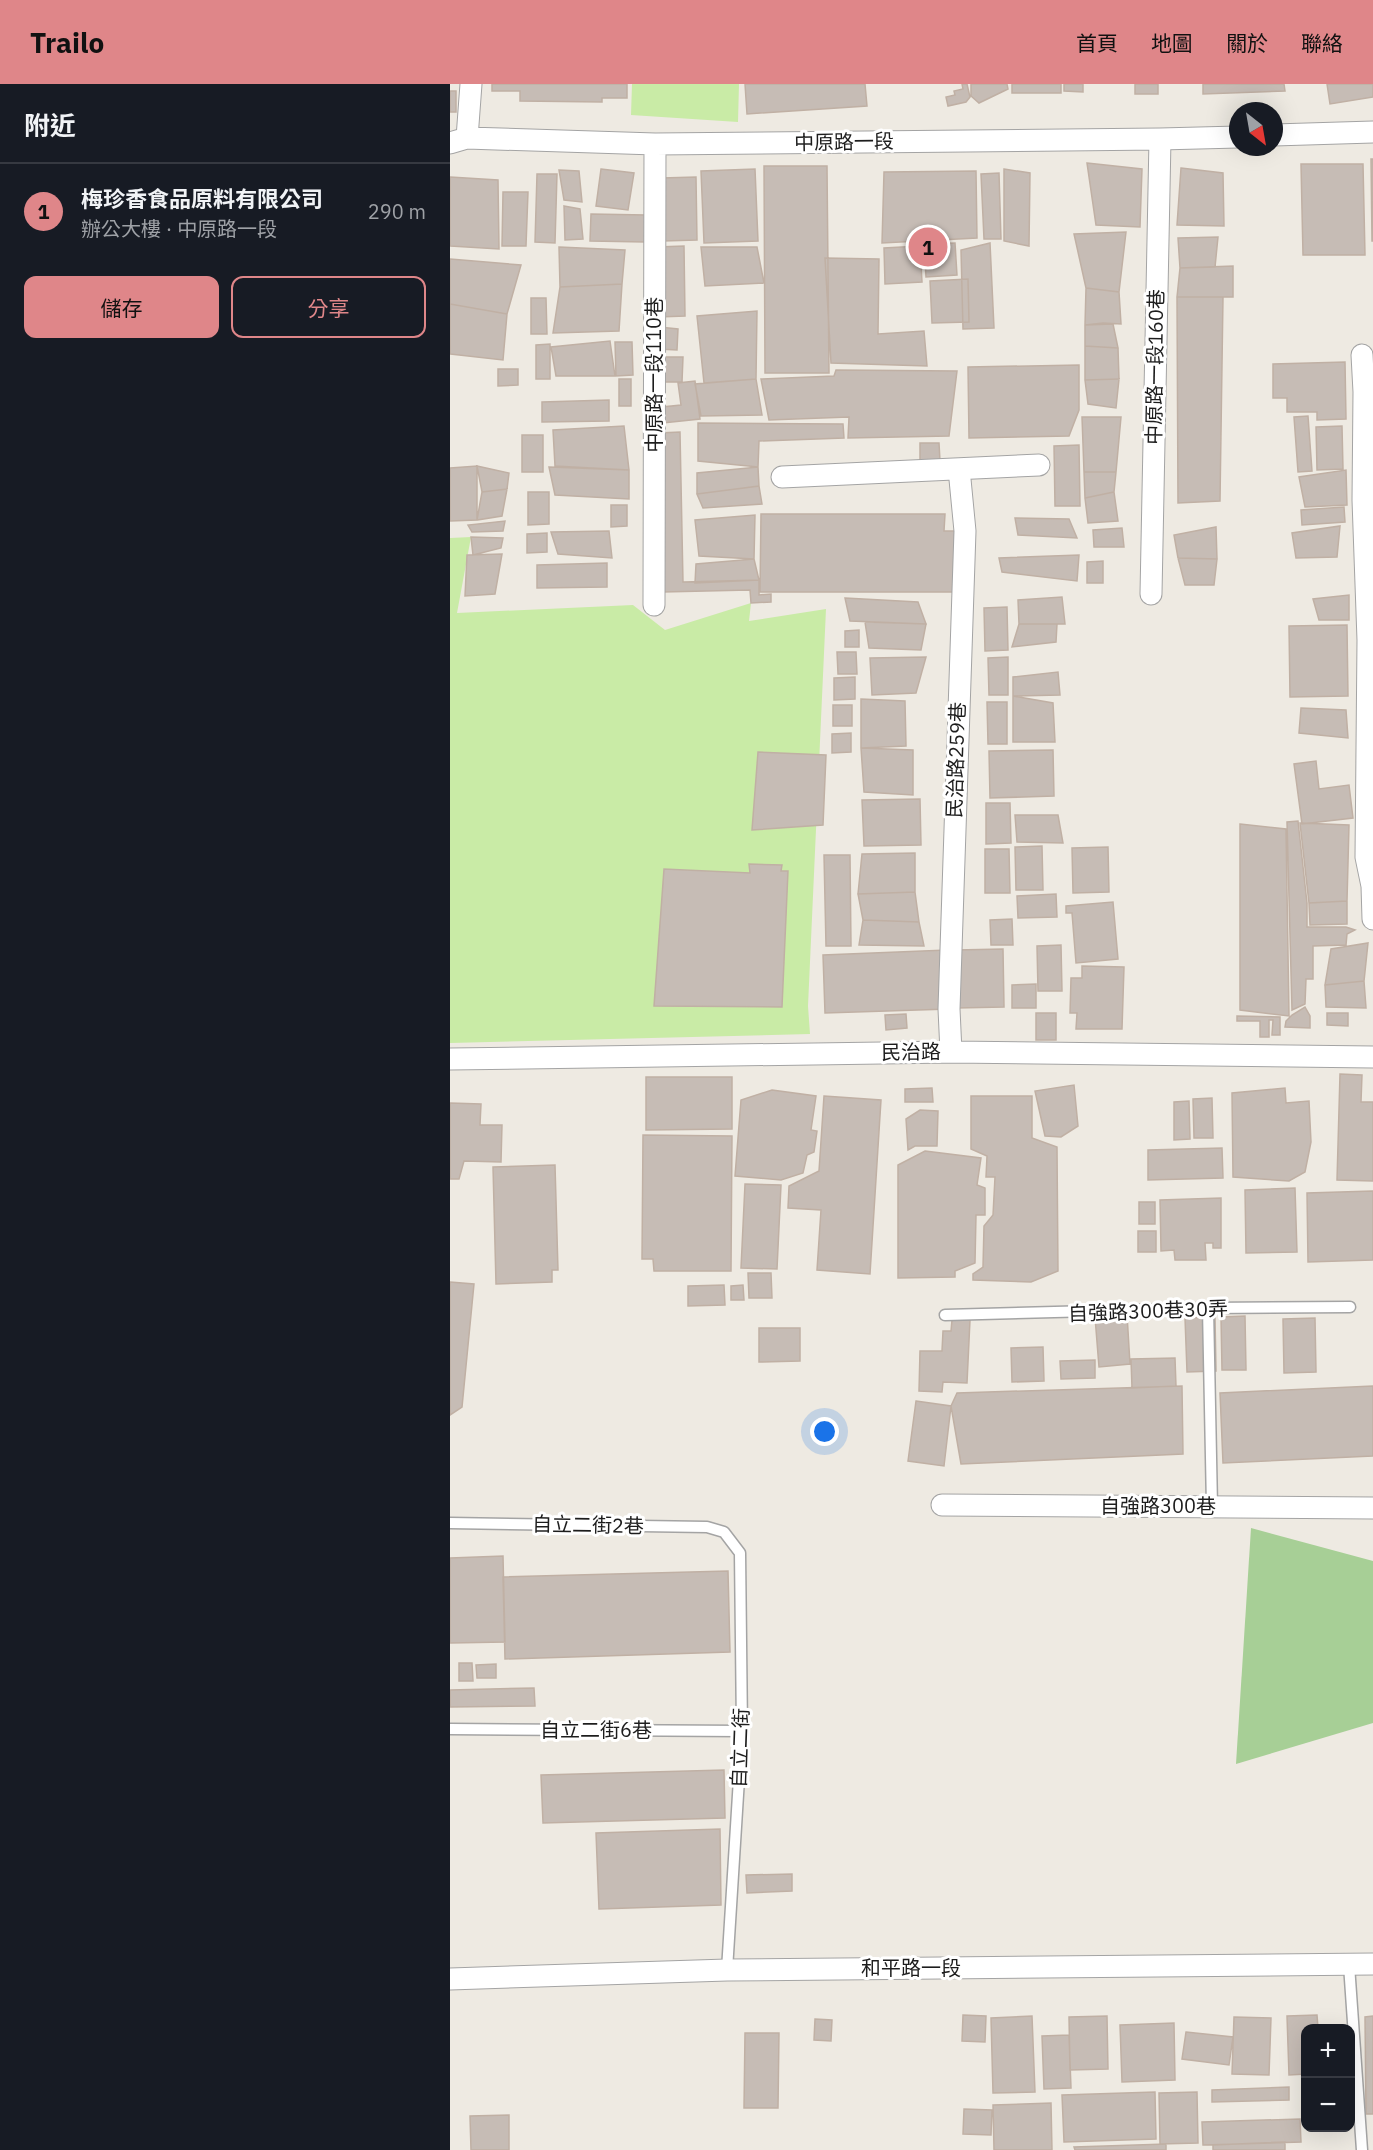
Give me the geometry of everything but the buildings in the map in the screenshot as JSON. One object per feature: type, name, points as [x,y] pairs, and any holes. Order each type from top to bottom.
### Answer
[{"type":"street","points":[[458,140],[471,84]]},
{"type":"street","points":[[1283,135],[1373,132]]},
{"type":"street","name":"中原路一段","points":[[458,140],[655,144],[1229,136]]},
{"type":"street","name":"中原路一段160巷","points":[[1151,594],[1160,139]]},
{"type":"street","name":"中原路一段110巷","points":[[654,605],[655,144]]},
{"type":"street","points":[[1362,354],[1363,500],[1368,640],[1366,857],[1372,886],[1373,920]]},
{"type":"street","points":[[782,477],[1039,465]]},
{"type":"street","name":"民治路259巷","points":[[951,1052],[950,985],[965,531],[959,469]]},
{"type":"street","name":"民治路","points":[[450,1059],[951,1052],[1373,1057]]},
{"type":"street","name":"自強路300巷","points":[[942,1505],[1373,1508]]},
{"type":"street","name":"和平路一段","points":[[450,1978],[728,1970],[1373,1964]]},
{"type":"lane","name":"自強路300巷30弄","points":[[945,1315],[1208,1308],[1350,1307]]},
{"type":"lane","points":[[1208,1308],[1212,1507]]},
{"type":"lane","name":"自立二街2巷","points":[[450,1523],[706,1527],[724,1532]]},
{"type":"lane","name":"自立二街","points":[[724,1532],[740,1553],[742,1731],[728,1970]]},
{"type":"lane","name":"自立二街6巷","points":[[450,1729],[742,1731]]},
{"type":"lane","points":[[1349,1965],[1362,2150]]},
{"type":"green space","points":[[632,84],[739,84],[738,122],[631,115]]},
{"type":"green space","points":[[471,537],[457,613],[633,605],[665,630],[751,603],[749,621],[826,609],[808,1006],[810,1034],[450,1043],[450,538]]},
{"type":"green space","points":[[1251,1528],[1373,1561],[1373,1723],[1236,1764]]},
{"type":"place","name":"梅珍香食品原料有限公司","points":[[928,247]]}]
